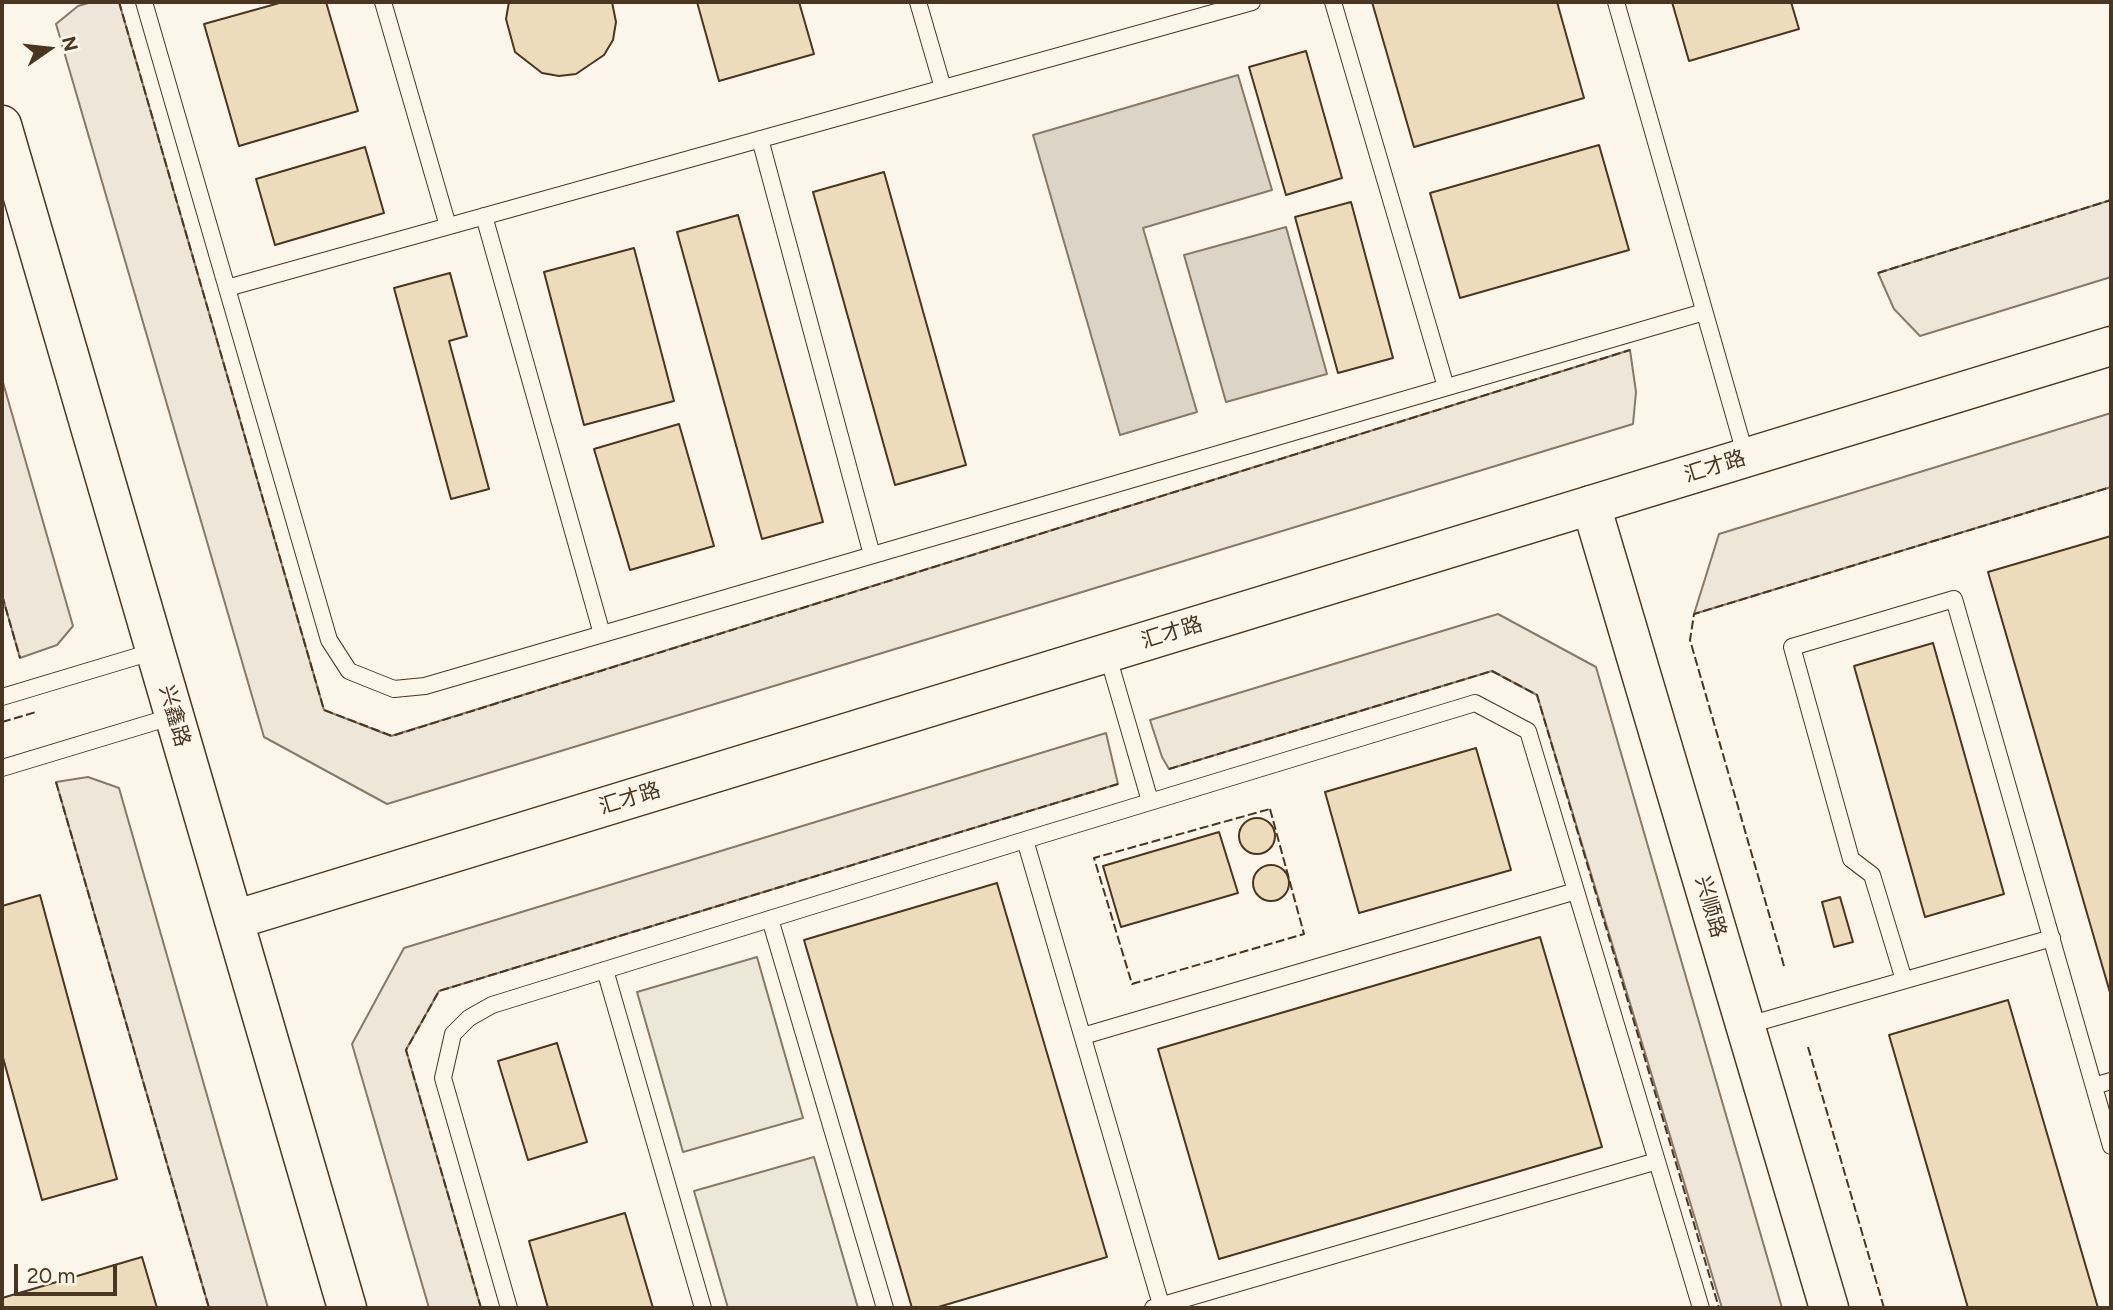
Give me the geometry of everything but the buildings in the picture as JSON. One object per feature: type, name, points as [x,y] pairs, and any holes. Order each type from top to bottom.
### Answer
[{"type":"main road","name":"兴鑫路","points":[[2,125],[347,1308]]},
{"type":"main road","name":"汇才路","points":[[234,920],[2111,346]]},
{"type":"main road","name":"兴顺路","points":[[1591,505],[1829,1308]]},
{"type":"lane","points":[[144,2],[329,640],[349,671],[394,689],[425,686],[1704,312]]},
{"type":"lane","points":[[383,2],[448,226]]},
{"type":"lane","points":[[918,2],[943,88]]},
{"type":"lane","points":[[227,288],[1252,2]]},
{"type":"lane","points":[[1333,2],[1446,387]]},
{"type":"lane","points":[[1615,2],[1746,457]]},
{"type":"lane","points":[[760,139],[872,555]]},
{"type":"lane","points":[[484,216],[603,634]]},
{"type":"lane","points":[[1904,980],[1872,875],[1851,859],[1791,647],[1954,599],[2111,1146]]},
{"type":"lane","points":[[2,696],[155,651]]},
{"type":"lane","points":[[1107,653],[1150,802]]},
{"type":"lane","points":[[509,1308],[443,1078],[446,1055],[453,1034],[469,1018],[492,1005],[1475,703],[1528,731],[1701,1308]]},
{"type":"lane","points":[[2,768],[174,716]]},
{"type":"lane","points":[[1025,840],[1159,1307],[1657,1161]]},
{"type":"lane","points":[[1083,1036],[1576,891]]},
{"type":"lane","points":[[770,919],[885,1308]]},
{"type":"lane","points":[[1745,1026],[2052,938]]},
{"type":"lane","points":[[605,970],[703,1308]]},
{"type":"lane","points":[[2094,1086],[2111,1081]]},
{"type":"shaded area","points":[[92,2],[119,2],[324,710],[391,736],[1630,350],[1636,392],[1633,424],[387,804],[264,737],[56,24],[78,6]]},
{"type":"shaded area","points":[[1238,75],[1272,190],[1143,228],[1197,412],[1120,435],[1033,135]]},
{"type":"shaded area","points":[[2111,200],[2111,277],[1920,336],[1894,309],[1878,273]]},
{"type":"shaded area","points":[[1286,227],[1327,374],[1226,402],[1184,255]]},
{"type":"shaded area","points":[[2,379],[73,626],[57,645],[20,658],[2,595]]},
{"type":"shaded area","points":[[2111,413],[2111,487],[1694,614],[1719,534]]},
{"type":"shaded area","points":[[1498,614],[1596,667],[1782,1308],[1722,1308],[1537,695],[1492,671],[1169,769],[1162,757],[1150,720]]},
{"type":"shaded area","points":[[1106,733],[1118,784],[439,991],[406,1050],[481,1308],[429,1308],[352,1044],[404,948]]},
{"type":"shaded area","points":[[88,777],[119,788],[268,1308],[209,1308],[56,782]]},
{"type":"shaded area","points":[[757,957],[803,1118],[683,1152],[637,992]]},
{"type":"shaded area","points":[[814,1157],[858,1308],[728,1308],[694,1191]]},
{"type":"fence","points":[[119,2],[324,710],[392,736],[1630,350]]},
{"type":"fence","points":[[1878,273],[2111,200]]},
{"type":"fence","points":[[1784,966],[1690,640],[1694,614],[2111,487]]},
{"type":"fence","points":[[2,595],[20,658]]},
{"type":"fence","points":[[1169,769],[1492,671],[1537,695],[1719,1308]]},
{"type":"fence","points":[[2,722],[36,712]]},
{"type":"fence","points":[[56,782],[209,1308]]},
{"type":"fence","points":[[481,1308],[406,1050],[439,991],[1118,784]]},
{"type":"fence","points":[[1270,809],[1304,934],[1132,984],[1094,858],[1270,809]]},
{"type":"fence","points":[[1808,1047],[1884,1308]]}]
